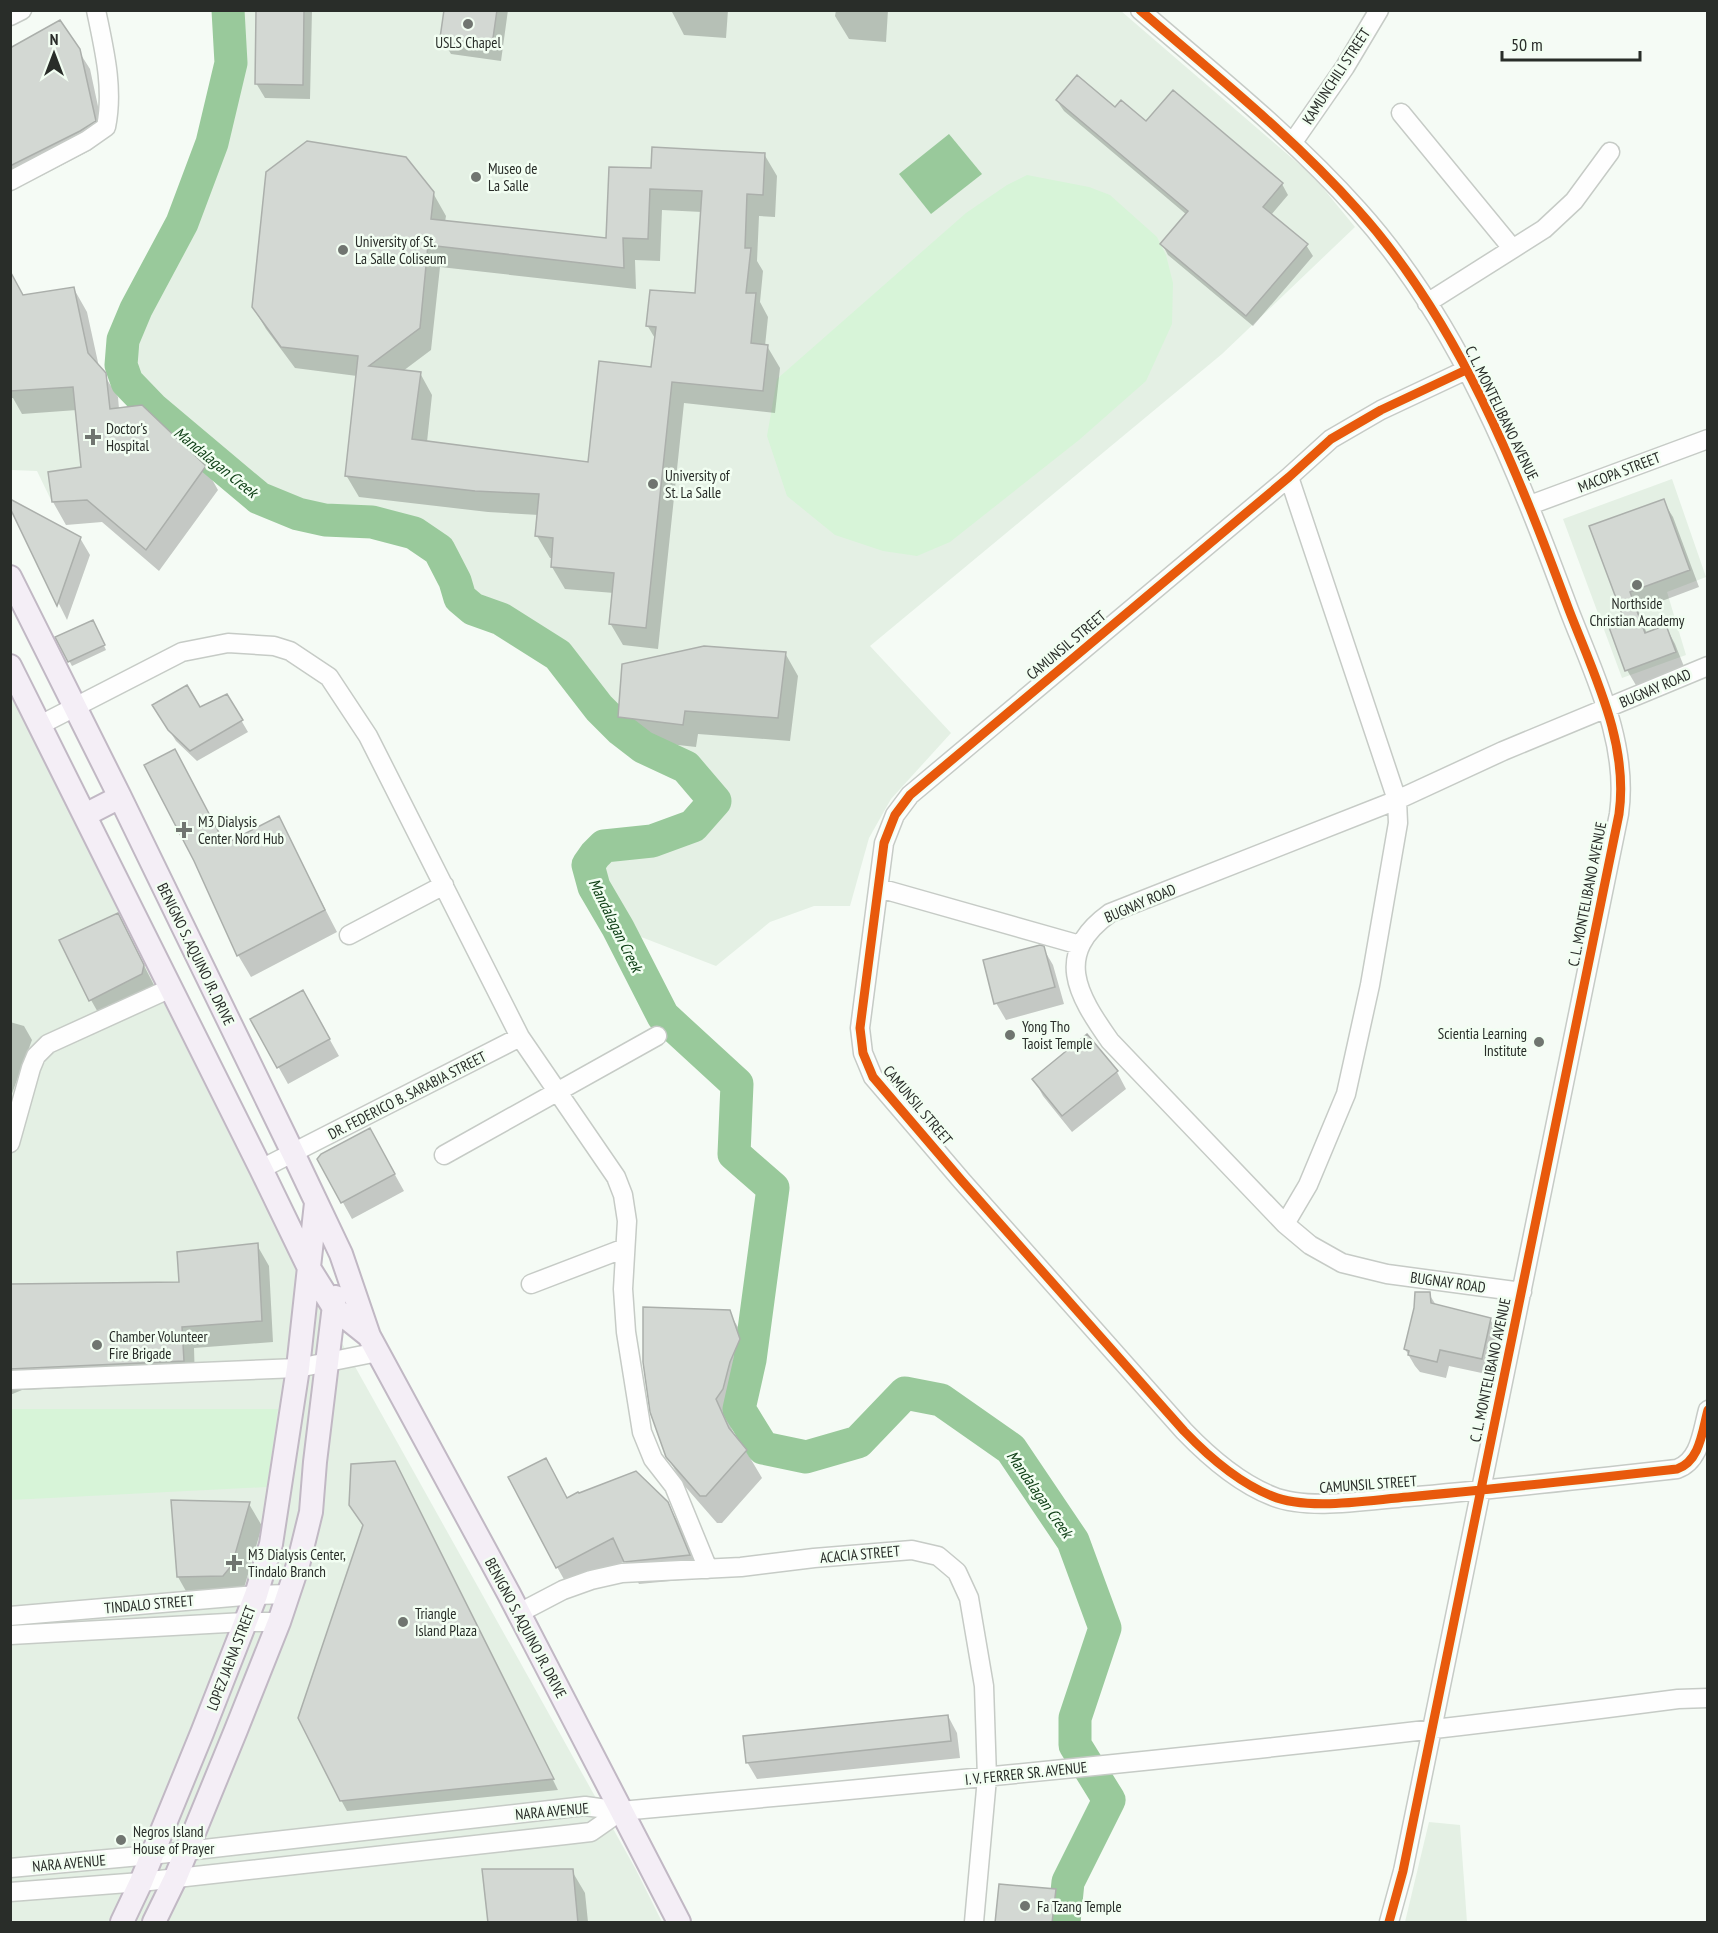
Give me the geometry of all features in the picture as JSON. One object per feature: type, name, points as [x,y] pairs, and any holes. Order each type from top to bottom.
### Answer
[{"type":"main road","name":"BENIGNO S. AQUINO JR. DRIVE","points":[[10,577],[293,1153],[340,1254],[374,1344],[519,1613],[679,1923]]},
{"type":"main road","name":"BENIGNO S. AQUINO JR. DRIVE","points":[[10,666],[309,1268],[334,1308],[374,1344]]},
{"type":"main road","points":[[85,815],[120,797]]},
{"type":"main road","name":"LOPEZ JAENA STREET","points":[[122,1923],[141,1882],[256,1595],[271,1544],[297,1368],[316,1202]]},
{"type":"main road","name":"LOPEZ JAENA STREET","points":[[154,1923],[175,1879],[279,1622],[298,1565],[311,1512],[340,1254]]},
{"type":"main road","points":[[284,1458],[315,1462]]},
{"type":"street","points":[[10,16],[22,10]]},
{"type":"street","points":[[10,181],[86,141],[106,127],[110,107],[106,55],[96,10]]},
{"type":"street","name":"C. L. MONTELIBANO AVENUE","points":[[1140,10],[1293,142],[1358,210],[1394,254],[1447,334],[1466,369],[1530,506],[1606,708],[1622,778],[1619,814],[1522,1292],[1403,1872],[1389,1923]]},
{"type":"street","name":"KAMUNCHILI STREET","points":[[1293,142],[1345,67],[1379,10]]},
{"type":"street","points":[[1401,113],[1512,248]]},
{"type":"street","points":[[1427,303],[1544,229],[1574,201],[1610,152]]},
{"type":"street","name":"CAMUNSIL STREET","points":[[1466,369],[1381,410],[1331,439],[1289,477],[910,795],[895,815],[884,843],[860,1028],[863,1053],[873,1077],[1201,1449],[1240,1478],[1273,1497],[1313,1504],[1480,1490],[1677,1469],[1691,1461],[1698,1446],[1707,1410]]},
{"type":"street","name":"MACOPA STREET","points":[[1530,506],[1707,439]]},
{"type":"street","points":[[1285,1224],[1308,1185],[1346,1094],[1370,985],[1398,823],[1398,800],[1289,477]]},
{"type":"street","points":[[40,725],[182,652],[228,643],[274,646],[290,651],[329,677],[368,736],[520,1037],[616,1177],[623,1195],[626,1213],[623,1289],[626,1332],[642,1432],[653,1460],[674,1486],[708,1569]]},
{"type":"street","name":"BUGNAY ROAD","points":[[1522,1292],[1387,1274],[1342,1263],[1310,1245],[1285,1224],[1110,1041],[1088,1010],[1075,977],[1080,945],[1094,925],[1110,913],[1398,800],[1503,751],[1707,666]]},
{"type":"street","points":[[349,935],[444,885]]},
{"type":"street","points":[[879,888],[1080,945]]},
{"type":"street","points":[[10,1143],[36,1056],[48,1044],[171,988]]},
{"type":"street","points":[[444,1155],[657,1036]]},
{"type":"street","name":"DR. FEDERICO B. SARABIA STREET","points":[[261,1169],[520,1037]]},
{"type":"street","points":[[531,1284],[625,1248]]},
{"type":"street","points":[[10,1380],[297,1368],[327,1363],[374,1344]]},
{"type":"street","name":"ACACIA STREET","points":[[519,1613],[562,1590],[591,1580],[622,1574],[741,1567],[912,1550],[939,1556],[957,1572],[969,1598],[984,1686],[987,1778],[974,1923]]},
{"type":"street","name":"TINDALO STREET","points":[[13,1625],[256,1595],[288,1594]]},
{"type":"street","name":"TINDALO STREET","points":[[13,1625],[279,1622]]},
{"type":"street","name":"I. V. FERRER SR. AVENUE","points":[[621,1811],[1074,1769],[1431,1731],[1678,1699],[1707,1698]]},
{"type":"street","name":"NARA AVENUE","points":[[10,1868],[185,1852],[585,1806],[621,1811]]},
{"type":"street","name":"NARA AVENUE","points":[[10,1892],[175,1879],[591,1832],[621,1811]]},
{"type":"street","points":[[432,1824],[436,1851]]},
{"type":"street","points":[[364,1832],[367,1858]]},
{"type":"shaded area","name":"University of St. La Salle","points":[[228,11],[1121,11],[1314,177],[1355,227],[1222,354],[870,646],[951,733],[891,799],[869,838],[850,906],[814,906],[770,922],[716,966],[618,928],[594,887],[588,865],[604,846],[652,841],[693,826],[715,801],[686,767],[643,747],[621,730],[599,708],[558,655],[501,619],[473,609],[460,599],[455,581],[439,550],[414,532],[372,522],[325,520],[298,514],[259,498],[153,409],[127,382],[121,365],[123,340],[136,309],[182,223],[212,143],[231,63]]},
{"type":"shaded area","points":[[949,134],[982,174],[931,214],[899,174]]},
{"type":"shaded area","points":[[1027,175],[1089,187],[1110,195],[1157,237],[1166,255],[1173,283],[1172,324],[1146,381],[1079,440],[950,542],[917,556],[883,551],[835,535],[787,496],[767,436],[777,379],[966,213],[1007,185]]},
{"type":"shaded area","name":"Doctor's Hospital","points":[[74,287],[88,353],[106,373],[110,408],[142,405],[206,466],[146,550],[87,500],[52,502],[37,471],[11,470],[11,310],[26,295]]},
{"type":"shaded area","name":"Northside Christian Academy","points":[[1672,479],[1706,577],[1667,592],[1686,655],[1622,678],[1563,519]]},
{"type":"shaded area","points":[[10,689],[159,970],[262,1200],[635,1868],[662,1922],[11,1922]]},
{"type":"shaded area","points":[[11,1409],[278,1409],[267,1487],[11,1500]]},
{"type":"shaded area","points":[[1429,1822],[1460,1825],[1467,1922],[1405,1922]]},
{"type":"building","points":[[256,10],[304,10],[303,85],[255,84]]},
{"type":"building","name":"USLS Chapel","points":[[444,10],[497,10],[492,45],[440,38]]},
{"type":"building","points":[[60,20],[80,49],[96,121],[10,166],[10,48]]},
{"type":"building","points":[[1077,75],[1115,107],[1121,100],[1146,121],[1173,90],[1283,183],[1263,207],[1308,244],[1246,316],[1160,244],[1188,211],[1056,100]]},
{"type":"building","points":[[307,141],[406,157],[434,192],[431,219],[606,238],[609,167],[651,168],[652,147],[765,153],[763,195],[747,194],[745,248],[751,248],[746,293],[756,293],[751,343],[768,345],[763,391],[672,382],[646,628],[609,624],[614,573],[551,567],[553,538],[535,536],[539,494],[475,491],[345,476],[358,356],[281,347],[252,307],[266,172]],"holes":[[[650,189],[702,191],[695,293],[650,290],[646,326],[656,327],[651,367],[599,361],[588,462],[412,439],[421,372],[369,366],[420,328],[428,245],[624,268],[623,238],[648,239]]]},
{"type":"building","name":"Doctor's Hospital","points":[[10,271],[23,295],[74,287],[88,353],[106,373],[110,409],[142,405],[206,466],[146,550],[87,500],[52,502],[48,472],[81,467],[73,387],[10,391]]},
{"type":"building","points":[[10,499],[81,537],[57,606],[10,508]]},
{"type":"building","points":[[1664,499],[1690,570],[1630,592],[1645,633],[1666,625],[1676,652],[1625,671],[1606,619],[1622,614],[1589,526]]},
{"type":"building","points":[[93,620],[105,645],[68,662],[55,637]]},
{"type":"building","points":[[704,646],[786,652],[778,718],[685,711],[683,725],[618,717],[622,664]]},
{"type":"building","points":[[187,685],[200,707],[227,694],[243,720],[190,751],[168,730],[152,705]]},
{"type":"building","points":[[175,749],[225,844],[279,816],[325,910],[237,956],[194,861],[144,765]]},
{"type":"building","points":[[118,913],[144,965],[142,974],[89,1001],[59,940]]},
{"type":"building","points":[[1040,945],[1044,946],[1055,987],[994,1004],[983,960]]},
{"type":"building","points":[[303,990],[330,1039],[277,1068],[250,1019]]},
{"type":"building","points":[[1087,1034],[1118,1071],[1062,1116],[1032,1079]]},
{"type":"building","points":[[370,1128],[395,1174],[341,1203],[317,1159],[321,1154]]},
{"type":"building","name":"Chamber Volunteer Fire Brigade","points":[[258,1243],[262,1321],[182,1327],[184,1361],[10,1369],[10,1284],[179,1282],[177,1252]]},
{"type":"building","points":[[1415,1292],[1430,1292],[1431,1303],[1491,1318],[1482,1359],[1440,1350],[1437,1362],[1408,1355],[1409,1351],[1404,1349],[1414,1308]]},
{"type":"building","points":[[643,1307],[730,1310],[740,1339],[730,1362],[723,1389],[716,1399],[729,1428],[747,1450],[706,1496],[700,1496],[666,1457],[650,1412],[643,1362]]},
{"type":"building","points":[[546,1458],[567,1498],[636,1471],[668,1502],[690,1555],[624,1562],[613,1538],[556,1568],[508,1477]]},
{"type":"building","name":"Triangle Island Plaza","points":[[395,1461],[554,1779],[340,1801],[298,1718],[363,1525],[349,1505],[351,1464]]},
{"type":"building","points":[[171,1500],[250,1502],[232,1565],[223,1576],[177,1577]]},
{"type":"building","points":[[948,1715],[951,1741],[746,1763],[743,1736]]},
{"type":"building","points":[[482,1869],[573,1869],[578,1923],[488,1923]]},
{"type":"building","name":"Fa Tzang Temple","points":[[999,1884],[1056,1889],[1052,1923],[995,1923]]},
{"type":"waterway","name":"Mandalagan Creek","points":[[228,10],[231,63],[212,143],[182,223],[136,309],[123,340],[121,365],[127,382],[153,409],[259,498],[298,514],[325,520],[372,522],[414,533],[439,550],[455,581],[460,598],[473,609],[501,619],[558,655],[599,708],[621,730],[643,747],[686,767],[715,801],[693,826],[652,841],[604,846],[588,865],[594,887],[618,928],[663,1016],[737,1084],[734,1154],[773,1188],[750,1360],[739,1409],[763,1448],[806,1457],[858,1442],[905,1393],[941,1400],[1011,1449],[1073,1541],[1105,1628],[1075,1718],[1075,1745],[1109,1800],[1068,1882],[1064,1922]]},
{"type":"cycle path","points":[[1140,10],[1252,107],[1333,183],[1394,254],[1426,300],[1455,349],[1506,451],[1598,684],[1614,735],[1619,761],[1621,788],[1619,814],[1403,1871],[1389,1922]]},
{"type":"cycle path","points":[[1466,370],[1381,410],[1331,439],[1289,477],[910,795],[895,815],[884,843],[860,1028],[863,1053],[873,1077],[1184,1431],[1225,1468],[1248,1484],[1272,1496],[1303,1503],[1339,1503],[1677,1469],[1691,1460],[1695,1453],[1708,1410]]},
{"type":"place","name":"USLS Chapel","points":[[468,24]]},
{"type":"place","name":"Museo de La Salle","points":[[476,177]]},
{"type":"place","name":"University of St. La Salle Coliseum","points":[[343,250]]},
{"type":"place","name":"Doctor's Hospital","points":[[93,437]]},
{"type":"place","name":"University of St. La Salle","points":[[653,484]]},
{"type":"place","name":"Northside Christian Academy","points":[[1637,585]]},
{"type":"place","name":"M3 Dialysis Center Nord Hub","points":[[184,830]]},
{"type":"place","name":"Yong Tho Taoist Temple","points":[[1010,1035]]},
{"type":"place","name":"Scientia Learning Institute","points":[[1539,1042]]},
{"type":"place","name":"Chamber Volunteer Fire Brigade","points":[[97,1345]]},
{"type":"place","name":"M3 Dialysis Center, Tindalo Branch","points":[[234,1563]]},
{"type":"place","name":"Triangle Island Plaza","points":[[403,1622]]},
{"type":"place","name":"Negros Island House of Prayer","points":[[121,1840]]},
{"type":"place","name":"Fa Tzang Temple","points":[[1025,1906]]}]
